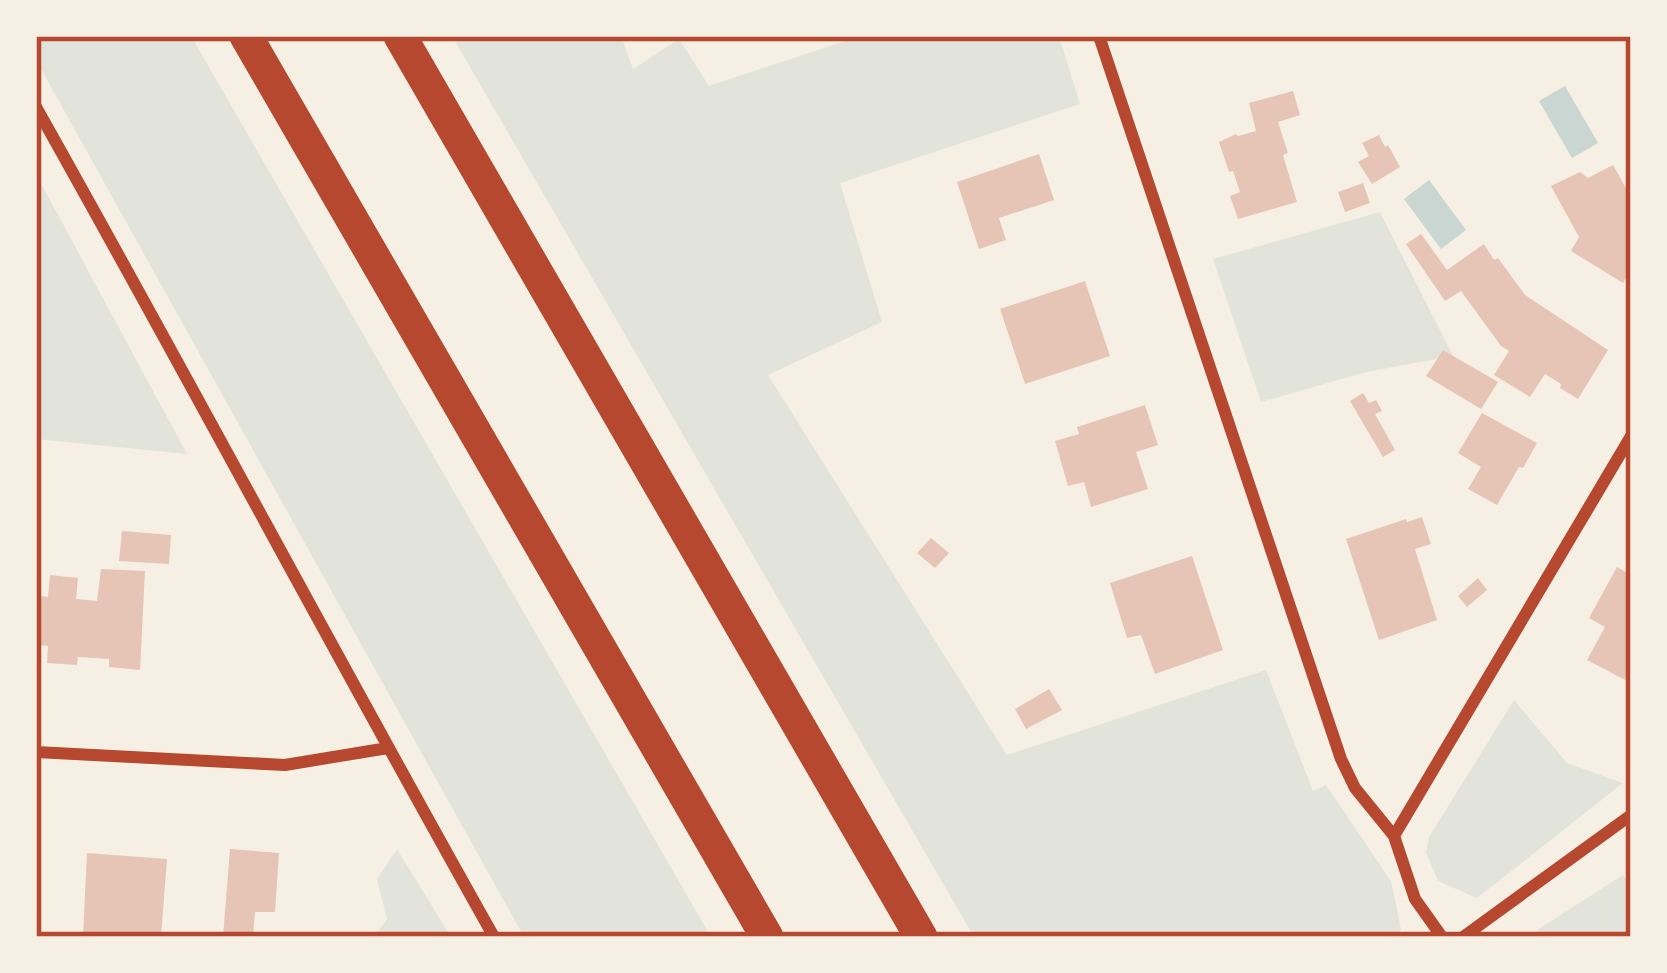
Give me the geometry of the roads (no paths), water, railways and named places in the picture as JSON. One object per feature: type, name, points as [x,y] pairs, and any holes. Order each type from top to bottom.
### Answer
[{"type":"highway","points":[[246,36],[767,937]]},
{"type":"highway","points":[[400,36],[921,937]]},
{"type":"street","points":[[1099,36],[1341,759],[1354,788],[1394,836],[1415,899],[1442,937]]},
{"type":"street","points":[[36,107],[494,937]]},
{"type":"street","points":[[1394,836],[1631,436]]},
{"type":"street","points":[[36,752],[285,766],[388,748]]},
{"type":"street","points":[[1463,937],[1631,815]]}]
